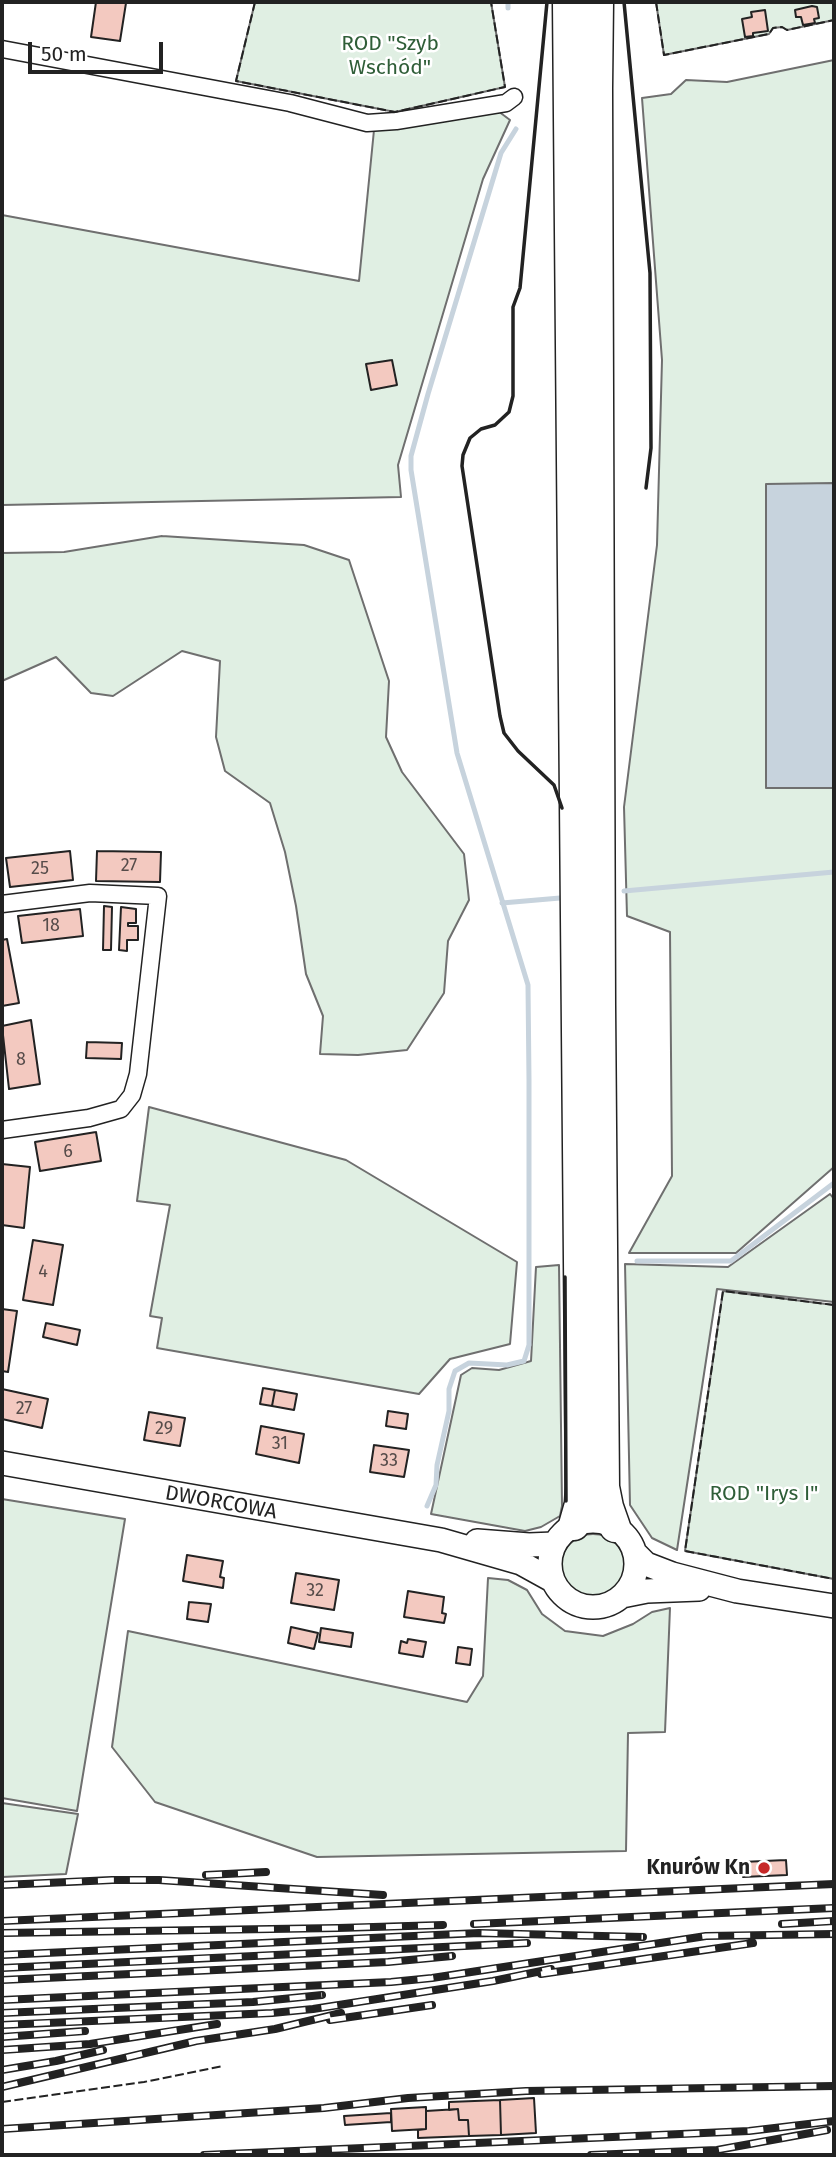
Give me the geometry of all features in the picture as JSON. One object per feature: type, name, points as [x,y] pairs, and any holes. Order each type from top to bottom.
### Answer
[{"type":"highway","points":[[564,1534],[580,1504],[581,1488],[568,2]]},
{"type":"highway","points":[[598,2],[604,1487],[615,1527]]},
{"type":"main road","name":"DWORCOWA","points":[[2,1463],[441,1540],[522,1563],[551,1579]]},
{"type":"main road","points":[[595,1521],[615,1527],[631,1543],[635,1553],[635,1575],[630,1587],[612,1603],[600,1607],[587,1608],[564,1598],[551,1579],[549,1564],[564,1534],[595,1521]]},
{"type":"main road","name":"DWORCOWA","points":[[441,1540],[529,1545],[564,1534]]},
{"type":"main road","points":[[635,1553],[646,1564],[658,1569],[737,1591],[834,1606]]},
{"type":"main road","points":[[622,1596],[657,1590],[737,1591]]},
{"type":"street","points":[[2,49],[290,103],[366,123],[396,121],[506,103],[514,97]]},
{"type":"street","points":[[2,904],[90,893],[158,896],[138,1074],[132,1095],[121,1109],[89,1118],[2,1130]]},
{"type":"green space","name":"ROD \"Szyb Wschód\"","points":[[255,2],[491,2],[505,87],[395,112],[236,81]]},
{"type":"green space","points":[[656,2],[834,2],[834,20],[787,30],[782,27],[773,28],[769,34],[664,55]]},
{"type":"green space","points":[[834,60],[834,1167],[736,1253],[629,1253],[672,1176],[670,932],[627,916],[624,807],[657,545],[662,360],[642,98],[671,94],[686,80],[727,82]]},
{"type":"green space","points":[[498,111],[510,120],[483,179],[398,465],[401,497],[2,505],[2,215],[359,281],[374,130]]},
{"type":"green space","points":[[162,536],[304,545],[349,560],[389,681],[386,737],[402,772],[464,854],[469,900],[448,941],[444,993],[407,1050],[358,1055],[320,1054],[323,1016],[306,974],[285,852],[270,803],[225,771],[216,737],[220,661],[182,651],[113,696],[91,693],[56,657],[2,681],[2,553],[64,552]]},
{"type":"green space","points":[[149,1107],[346,1160],[517,1262],[510,1344],[450,1359],[419,1394],[157,1348],[162,1318],[150,1316],[170,1205],[137,1201]]},
{"type":"green space","points":[[830,1194],[834,1199],[834,1302],[717,1289],[677,1550],[652,1538],[630,1505],[625,1264],[728,1267]]},
{"type":"green space","points":[[559,1265],[560,1516],[541,1527],[525,1531],[431,1514],[461,1375],[472,1368],[499,1370],[531,1361],[536,1267]]},
{"type":"green space","name":"ROD \"Irys I\"","points":[[723,1291],[834,1305],[834,1579],[685,1551]]},
{"type":"green space","points":[[2,1499],[125,1519],[77,1811],[2,1798]]},
{"type":"green space","points":[[593,1534],[611,1540],[619,1548],[625,1566],[619,1584],[611,1592],[593,1598],[575,1592],[567,1584],[561,1566],[567,1548],[575,1540]]},
{"type":"green space","points":[[488,1578],[508,1580],[527,1590],[542,1614],[565,1631],[603,1636],[633,1624],[652,1612],[670,1608],[665,1732],[628,1733],[626,1851],[317,1857],[155,1802],[112,1747],[128,1631],[467,1702],[483,1676]]},
{"type":"green space","points":[[2,1803],[78,1814],[66,1874],[2,1877]]},
{"type":"shaded area","points":[[834,483],[834,788],[766,788],[766,484]]},
{"type":"building","points":[[96,2],[126,3],[120,41],[91,37]]},
{"type":"building","points":[[817,7],[819,18],[814,19],[815,23],[803,25],[801,17],[796,17],[795,10]]},
{"type":"building","points":[[765,10],[768,31],[745,37],[742,19],[752,17],[751,12]]},
{"type":"building","points":[[392,360],[397,385],[371,390],[366,364]]},
{"type":"building","points":[[70,851],[73,880],[10,887],[6,858]]},
{"type":"building","points":[[97,851],[161,852],[160,882],[96,881]]},
{"type":"building","points":[[104,906],[112,907],[111,950],[103,950]]},
{"type":"building","points":[[121,907],[136,909],[136,923],[128,923],[128,926],[138,926],[138,940],[127,940],[127,951],[119,950]]},
{"type":"building","points":[[80,909],[83,936],[22,943],[18,916]]},
{"type":"building","points":[[7,939],[19,1003],[2,1006],[2,940]]},
{"type":"building","points":[[31,1020],[40,1084],[9,1089],[2,1026]]},
{"type":"building","points":[[87,1042],[122,1043],[121,1059],[86,1058]]},
{"type":"building","points":[[96,1132],[101,1161],[40,1171],[35,1142]]},
{"type":"building","points":[[2,1164],[30,1167],[24,1228],[2,1225]]},
{"type":"building","points":[[33,1240],[63,1245],[53,1305],[23,1300]]},
{"type":"building","points":[[2,1309],[17,1311],[8,1372],[2,1371]]},
{"type":"building","points":[[46,1323],[80,1330],[77,1345],[43,1337]]},
{"type":"building","points":[[263,1388],[275,1390],[272,1406],[260,1404]]},
{"type":"building","points":[[2,1389],[48,1399],[42,1428],[2,1419]]},
{"type":"building","points":[[275,1390],[297,1394],[294,1410],[272,1406]]},
{"type":"building","points":[[388,1411],[408,1414],[406,1429],[386,1426]]},
{"type":"building","points":[[149,1412],[185,1418],[180,1446],[144,1440]]},
{"type":"building","points":[[261,1426],[304,1434],[299,1463],[256,1454]]},
{"type":"building","points":[[374,1445],[409,1450],[404,1477],[370,1472]]},
{"type":"building","points":[[187,1555],[223,1561],[220,1577],[224,1578],[223,1588],[183,1581]]},
{"type":"building","points":[[296,1573],[339,1580],[334,1610],[291,1603]]},
{"type":"building","points":[[408,1591],[444,1597],[444,1623],[404,1617]]},
{"type":"building","points":[[189,1602],[211,1604],[208,1622],[187,1619]]},
{"type":"building","points":[[291,1627],[318,1633],[314,1649],[288,1643]]},
{"type":"building","points":[[321,1628],[353,1633],[351,1647],[319,1642]]},
{"type":"building","points":[[408,1639],[426,1642],[423,1657],[399,1653],[401,1641],[407,1643]]},
{"type":"building","points":[[458,1647],[472,1649],[470,1665],[456,1663]]},
{"type":"building","name":"Knurów Kn","points":[[786,1860],[787,1875],[743,1877],[742,1862]]},
{"type":"building","points":[[534,2098],[536,2133],[501,2135],[500,2100]]},
{"type":"building","points":[[500,2100],[501,2135],[469,2136],[468,2120],[459,2120],[458,2109],[449,2110],[449,2102]]},
{"type":"building","points":[[426,2107],[426,2129],[392,2131],[391,2109]]},
{"type":"building","points":[[458,2109],[459,2120],[468,2120],[469,2136],[418,2138],[418,2130],[426,2129],[426,2111]]},
{"type":"building","points":[[391,2113],[391,2122],[345,2125],[344,2116]]},
{"type":"waterway","points":[[508,2],[508,8]]},
{"type":"waterway","points":[[427,1506],[436,1485],[437,1465],[449,1411],[449,1389],[455,1371],[469,1363],[507,1365],[524,1361],[529,1345],[528,985],[457,753],[411,470],[411,456],[428,394],[501,153],[516,129]]},
{"type":"waterway","points":[[624,891],[834,872]]},
{"type":"waterway","points":[[502,903],[560,898]]},
{"type":"waterway","points":[[637,1261],[731,1261],[834,1183]]},
{"type":"railway","points":[[206,1875],[266,1872]]},
{"type":"railway","points":[[2,1885],[159,1880],[383,1895]]},
{"type":"railway","points":[[2,1921],[834,1884]]},
{"type":"railway","points":[[474,1924],[834,1908]]},
{"type":"railway","points":[[782,1924],[834,1921]]},
{"type":"railway","points":[[2,1933],[443,1925]]},
{"type":"railway","points":[[2,1955],[479,1933],[643,1937]]},
{"type":"railway","points":[[2,2000],[391,1982],[706,1936],[834,1934]]},
{"type":"railway","points":[[2,1968],[527,1943]]},
{"type":"railway","points":[[541,1974],[753,1943]]},
{"type":"railway","points":[[2,1980],[388,1962],[452,1956]]},
{"type":"railway","points":[[2,2025],[313,2009],[493,1981],[551,1969]]},
{"type":"railway","points":[[2,2013],[253,2002],[322,1995]]},
{"type":"railway","points":[[330,2020],[432,2005]]},
{"type":"railway","points":[[2,2087],[196,2041],[275,2029],[341,2013]]},
{"type":"railway","points":[[2,2050],[90,2044],[217,2024]]},
{"type":"railway","points":[[2,2037],[85,2031]]},
{"type":"railway","points":[[2,2070],[103,2050]]},
{"type":"railway","points":[[2,2129],[324,2108],[408,2098],[526,2091],[834,2086]]},
{"type":"railway","points":[[204,2155],[749,2131],[834,2121]]},
{"type":"railway","points":[[591,2155],[717,2150],[827,2130]]},
{"type":"fence","points":[[255,2],[236,81],[395,112],[505,87],[491,2]]},
{"type":"fence","points":[[656,2],[664,55],[769,34],[773,28],[782,27],[787,30],[834,20]]},
{"type":"fence","points":[[834,1305],[723,1291],[685,1551],[834,1579]]},
{"type":"fence","points":[[2,2102],[144,2082],[223,2066]]},
{"type":"wall","points":[[547,2],[520,288],[513,307],[513,396],[509,412],[495,425],[481,429],[470,438],[462,466],[504,733],[518,751],[554,785],[562,808]]},
{"type":"wall","points":[[624,2],[650,273],[651,448],[646,488]]},
{"type":"wall","points":[[565,1277],[566,1501]]},
{"type":"place","name":"Knurów Kn","points":[[764,1868]]}]
